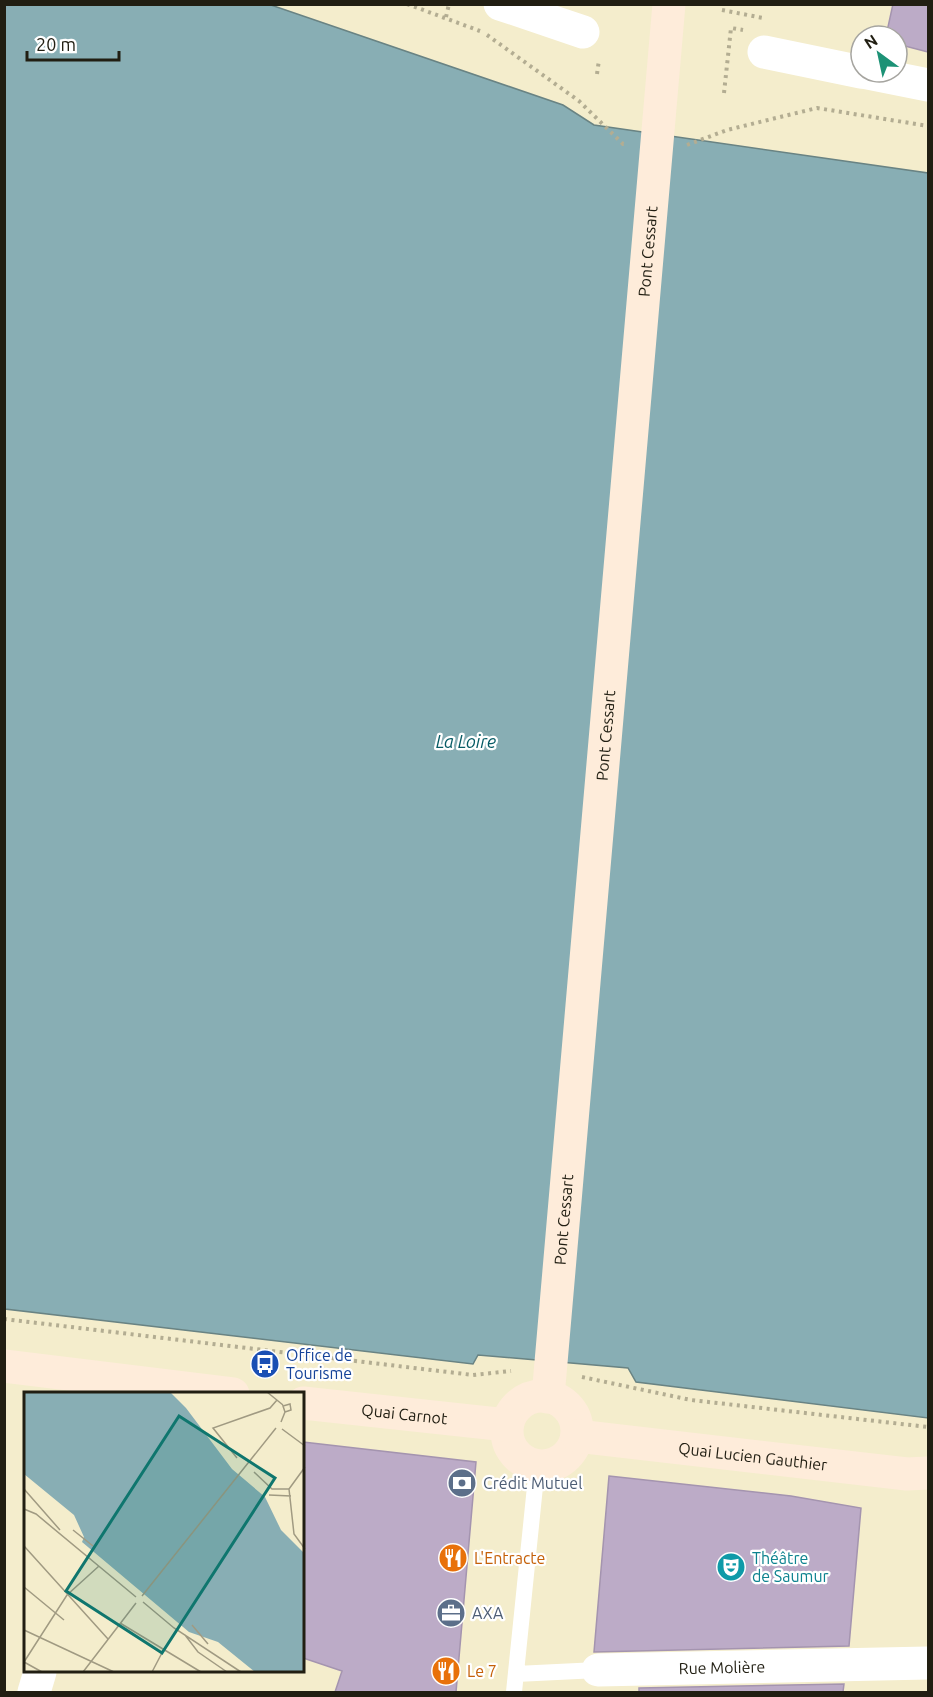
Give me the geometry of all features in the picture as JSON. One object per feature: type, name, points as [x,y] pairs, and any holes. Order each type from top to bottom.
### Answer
[{"type":"main road","name":"Pont Cessart","points":[[549,1381],[669,4]]},
{"type":"main road","points":[[4,1366],[119,1387],[200,1392]]},
{"type":"main road","points":[[549,1381],[559,1400],[569,1408],[575,1418],[577,1436],[572,1451],[564,1459],[554,1465],[537,1467],[515,1455],[507,1435],[507,1425],[511,1414],[549,1381]]},
{"type":"main road","name":"Quai Carnot","points":[[304,1403],[507,1425]]},
{"type":"main road","name":"Quai Lucien Gauthier","points":[[577,1436],[895,1473],[928,1473]]},
{"type":"street","points":[[500,4],[583,32]]},
{"type":"street","points":[[764,52],[849,69]]},
{"type":"street","points":[[909,81],[928,85]]},
{"type":"street","name":"Rue Molière","points":[[598,1670],[928,1663]]},
{"type":"street","points":[[34,1692],[39,1673]]},
{"type":"lane","points":[[514,1692],[537,1467]]},
{"type":"lane","name":"Rue Molière","points":[[516,1674],[598,1670]]},
{"type":"path","points":[[446,17],[449,4]]},
{"type":"path","points":[[724,93],[731,28]]},
{"type":"path","points":[[4,1319],[473,1375],[510,1371]]},
{"type":"path","points":[[582,1377],[691,1400],[928,1427]]},
{"type":"water","name":"La Loire","points":[[5,5],[271,5],[563,105],[594,125],[928,173],[928,1418],[636,1382],[628,1368],[478,1355],[473,1364],[5,1309]]},
{"type":"building","points":[[893,4],[928,4],[928,52],[909,47],[909,24],[889,24]]},
{"type":"building","points":[[304,1442],[476,1462],[456,1692],[335,1692],[342,1671],[304,1658]]},
{"type":"building","name":"Théâtre de Saumur","points":[[609,1476],[791,1496],[861,1508],[849,1646],[594,1652]]},
{"type":"building","points":[[844,1684],[843,1692],[639,1692],[639,1688]]},
{"type":"place","name":"Office de Tourisme","points":[[265,1364]]},
{"type":"place","name":"Crédit Mutuel","points":[[462,1483]]},
{"type":"place","name":"L'Entracte","points":[[453,1558]]},
{"type":"place","name":"Théâtre de Saumur","points":[[731,1567]]},
{"type":"place","name":"AXA","points":[[451,1613]]},
{"type":"place","name":"Le 7","points":[[446,1671]]}]
